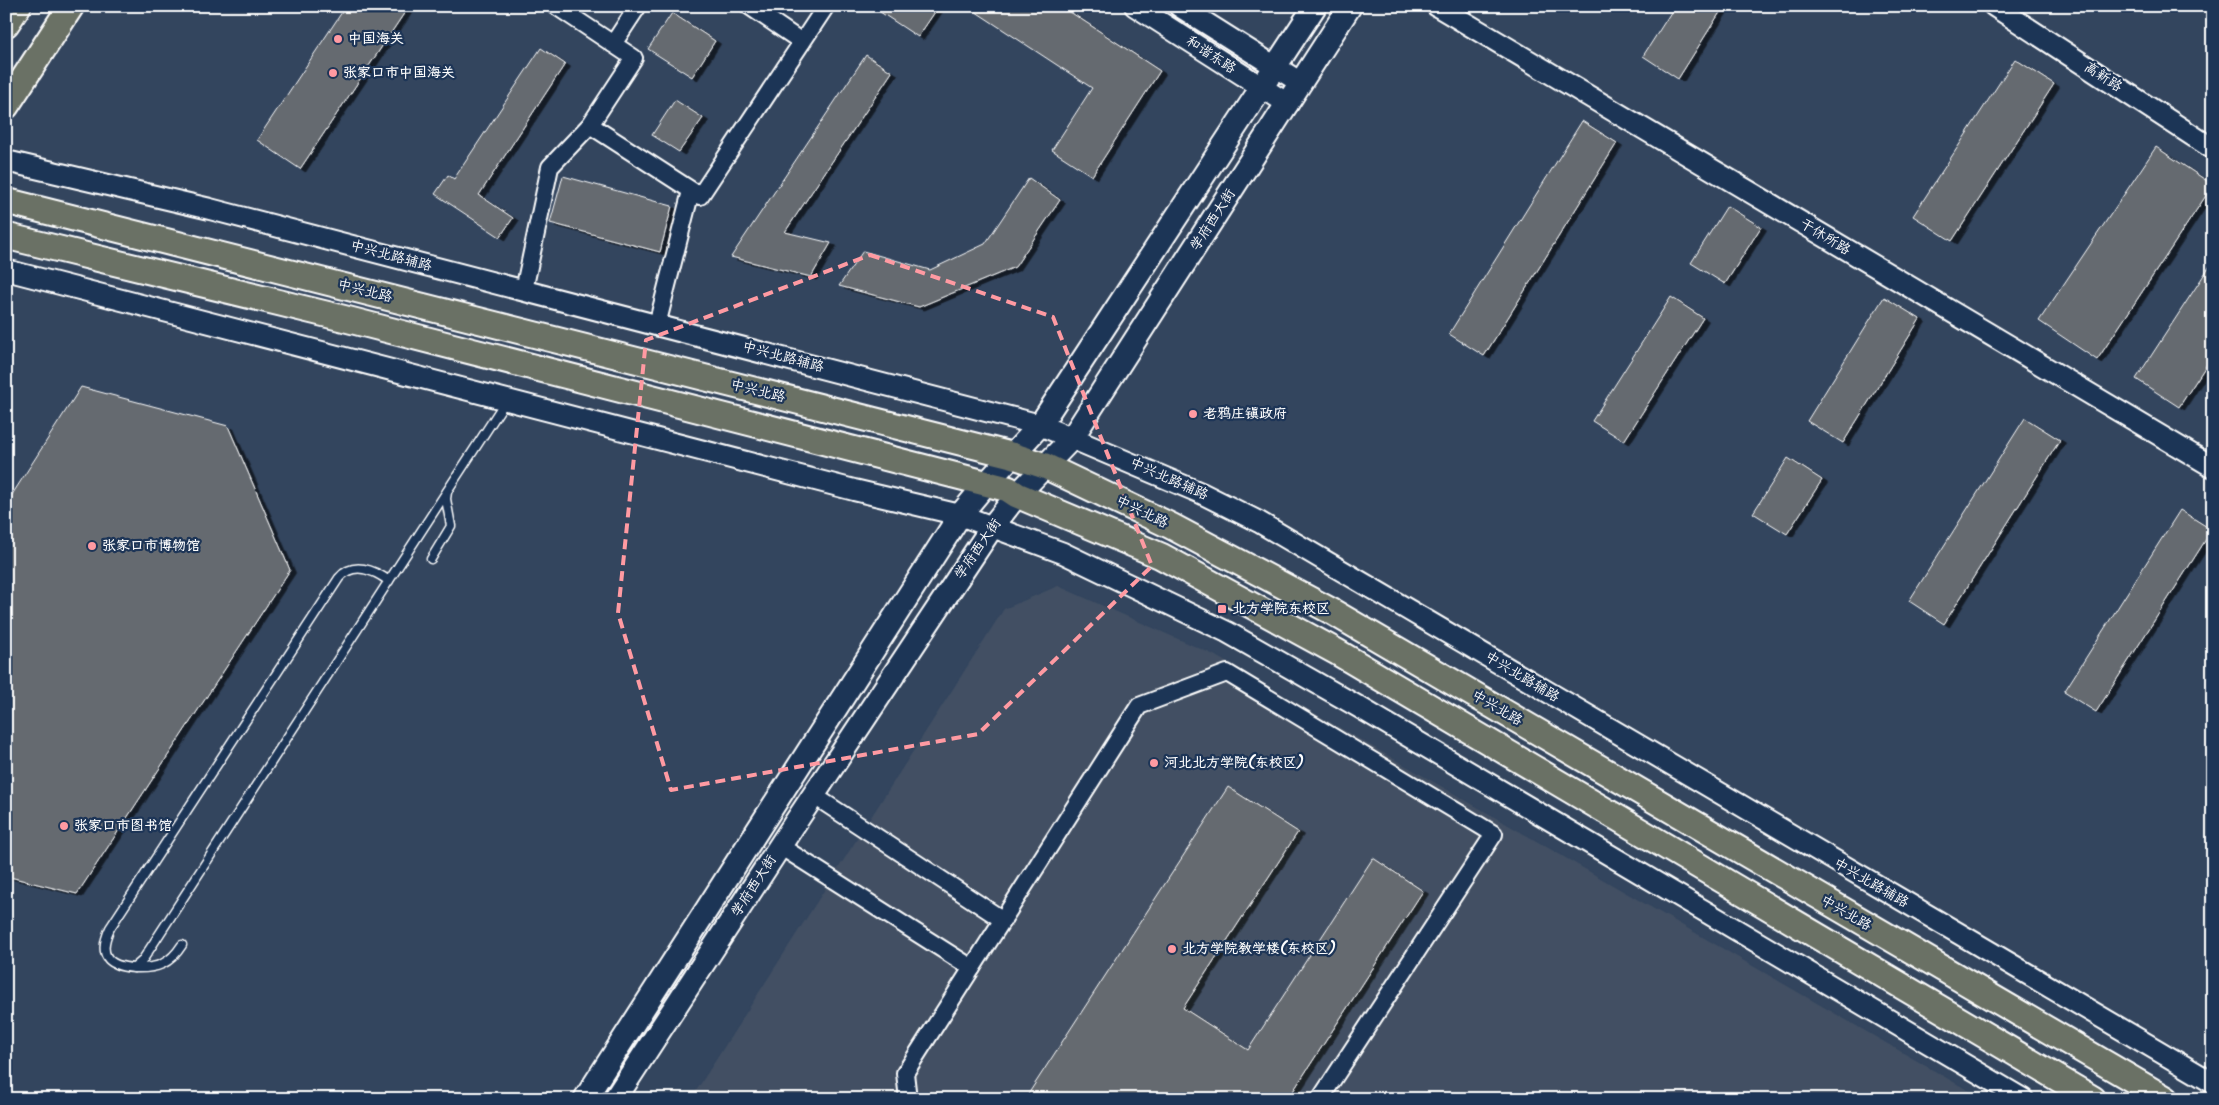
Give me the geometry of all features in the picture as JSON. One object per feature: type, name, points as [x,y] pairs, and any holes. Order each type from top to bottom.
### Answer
[{"type":"main road","points":[[6,24],[18,6]]},
{"type":"main road","points":[[6,106],[71,6]]},
{"type":"main road","name":"学府西大街","points":[[585,1099],[960,516],[1011,454],[1040,425],[1263,88],[1315,6]]},
{"type":"main road","name":"学府西大街","points":[[615,1099],[992,526],[1017,495],[1072,438],[1350,6]]},
{"type":"main road","name":"中兴北路","points":[[6,201],[1011,454],[1045,466],[1171,526],[1331,611],[2166,1099]]},
{"type":"main road","points":[[6,236],[342,318],[985,485],[1008,489],[1017,495],[1161,556],[1337,652],[2093,1099]]},
{"type":"street","points":[[613,44],[638,6]]},
{"type":"street","points":[[749,6],[802,42]]},
{"type":"street","points":[[590,125],[700,196],[826,6]]},
{"type":"street","name":"和谐东路","points":[[1135,6],[1288,104]]},
{"type":"street","name":"和谐东路","points":[[1179,6],[1301,83]]},
{"type":"street","name":"干休所路","points":[[1437,6],[2213,467]]},
{"type":"street","name":"高新路","points":[[1994,6],[2213,149]]},
{"type":"street","points":[[524,290],[550,167],[590,125],[634,58],[563,8]]},
{"type":"street","name":"中兴北路辅路","points":[[6,161],[210,209],[524,290],[1040,425],[1072,438],[1201,492],[1258,522],[2213,1083]]},
{"type":"street","points":[[657,325],[691,191]]},
{"type":"street","points":[[6,270],[960,516],[1063,552],[1228,632],[1374,716],[2023,1099]]},
{"type":"street","points":[[908,1099],[905,1073],[1139,706],[1228,673],[1494,834],[1320,1099]]},
{"type":"street","points":[[813,796],[1003,920]]},
{"type":"street","points":[[780,846],[972,968]]},
{"type":"lane","points":[[134,968],[142,961],[506,400]]},
{"type":"lane","points":[[431,559],[451,526],[446,499],[447,492]]},
{"type":"lane","points":[[182,945],[175,955],[160,966],[134,968],[119,966],[107,959],[104,944],[110,928],[339,578],[350,570],[360,568],[375,571],[389,581]]},
{"type":"highlighted area","points":[[870,255],[1053,317],[1152,566],[978,734],[671,790],[618,613],[646,340]]},
{"type":"shaded area","name":"河北北方学院(东校区)","points":[[1058,586],[1212,654],[1983,1099],[691,1099],[1004,609]]},
{"type":"building","name":"张家口市中国海关","points":[[346,6],[409,6],[300,169],[257,140]]},
{"type":"building","points":[[871,6],[939,6],[918,37]]},
{"type":"building","points":[[967,6],[1061,6],[1160,71],[1092,176],[1052,150],[1092,88]]},
{"type":"building","points":[[1675,6],[1724,6],[1678,79],[1643,56]]},
{"type":"building","points":[[672,13],[715,41],[692,77],[648,49]]},
{"type":"building","points":[[541,48],[565,64],[479,195],[513,218],[500,237],[435,194],[448,175],[454,179]]},
{"type":"building","points":[[866,55],[892,72],[785,232],[831,243],[811,277],[731,257]]},
{"type":"building","points":[[2015,59],[2054,84],[1952,241],[1913,216]]},
{"type":"building","points":[[675,100],[703,118],[679,152],[652,135]]},
{"type":"building","points":[[1582,121],[1617,143],[1484,356],[1449,334]]},
{"type":"building","points":[[2156,147],[2213,185],[2097,360],[2039,321]]},
{"type":"building","points":[[563,176],[672,206],[660,252],[550,223]]},
{"type":"building","points":[[1029,178],[1060,200],[1015,267],[919,307],[839,286],[863,251],[930,270],[985,244]]},
{"type":"building","points":[[1727,206],[1761,227],[1725,284],[1691,263]]},
{"type":"building","points":[[2213,261],[2213,355],[2179,407],[2136,379]]},
{"type":"building","points":[[1671,297],[1703,318],[1624,441],[1592,421]]},
{"type":"building","points":[[1884,297],[1920,319],[1843,443],[1807,421]]},
{"type":"building","points":[[81,387],[228,426],[290,570],[77,894],[6,876],[6,504]]},
{"type":"building","points":[[2025,418],[2060,440],[1944,624],[1909,601]]},
{"type":"building","points":[[1788,458],[1822,480],[1787,534],[1753,513]]},
{"type":"building","points":[[2180,510],[2212,530],[2096,712],[2064,692]]},
{"type":"building","name":"北方学院教学楼(东校区)","points":[[1228,787],[1298,832],[1183,1008],[1248,1050],[1373,858],[1423,891],[1288,1099],[1025,1099]]},
{"type":"place","name":"中国海关","points":[[338,39]]},
{"type":"place","name":"张家口市中国海关","points":[[333,73]]},
{"type":"place","name":"老鸦庄镇政府","points":[[1193,414]]},
{"type":"place","name":"张家口市博物馆","points":[[92,546]]},
{"type":"place","name":"北方学院东校区","points":[[1222,609]]},
{"type":"place","name":"河北北方学院(东校区)","points":[[1154,763]]},
{"type":"place","name":"张家口市图书馆","points":[[64,826]]},
{"type":"place","name":"北方学院教学楼(东校区)","points":[[1172,949]]}]
